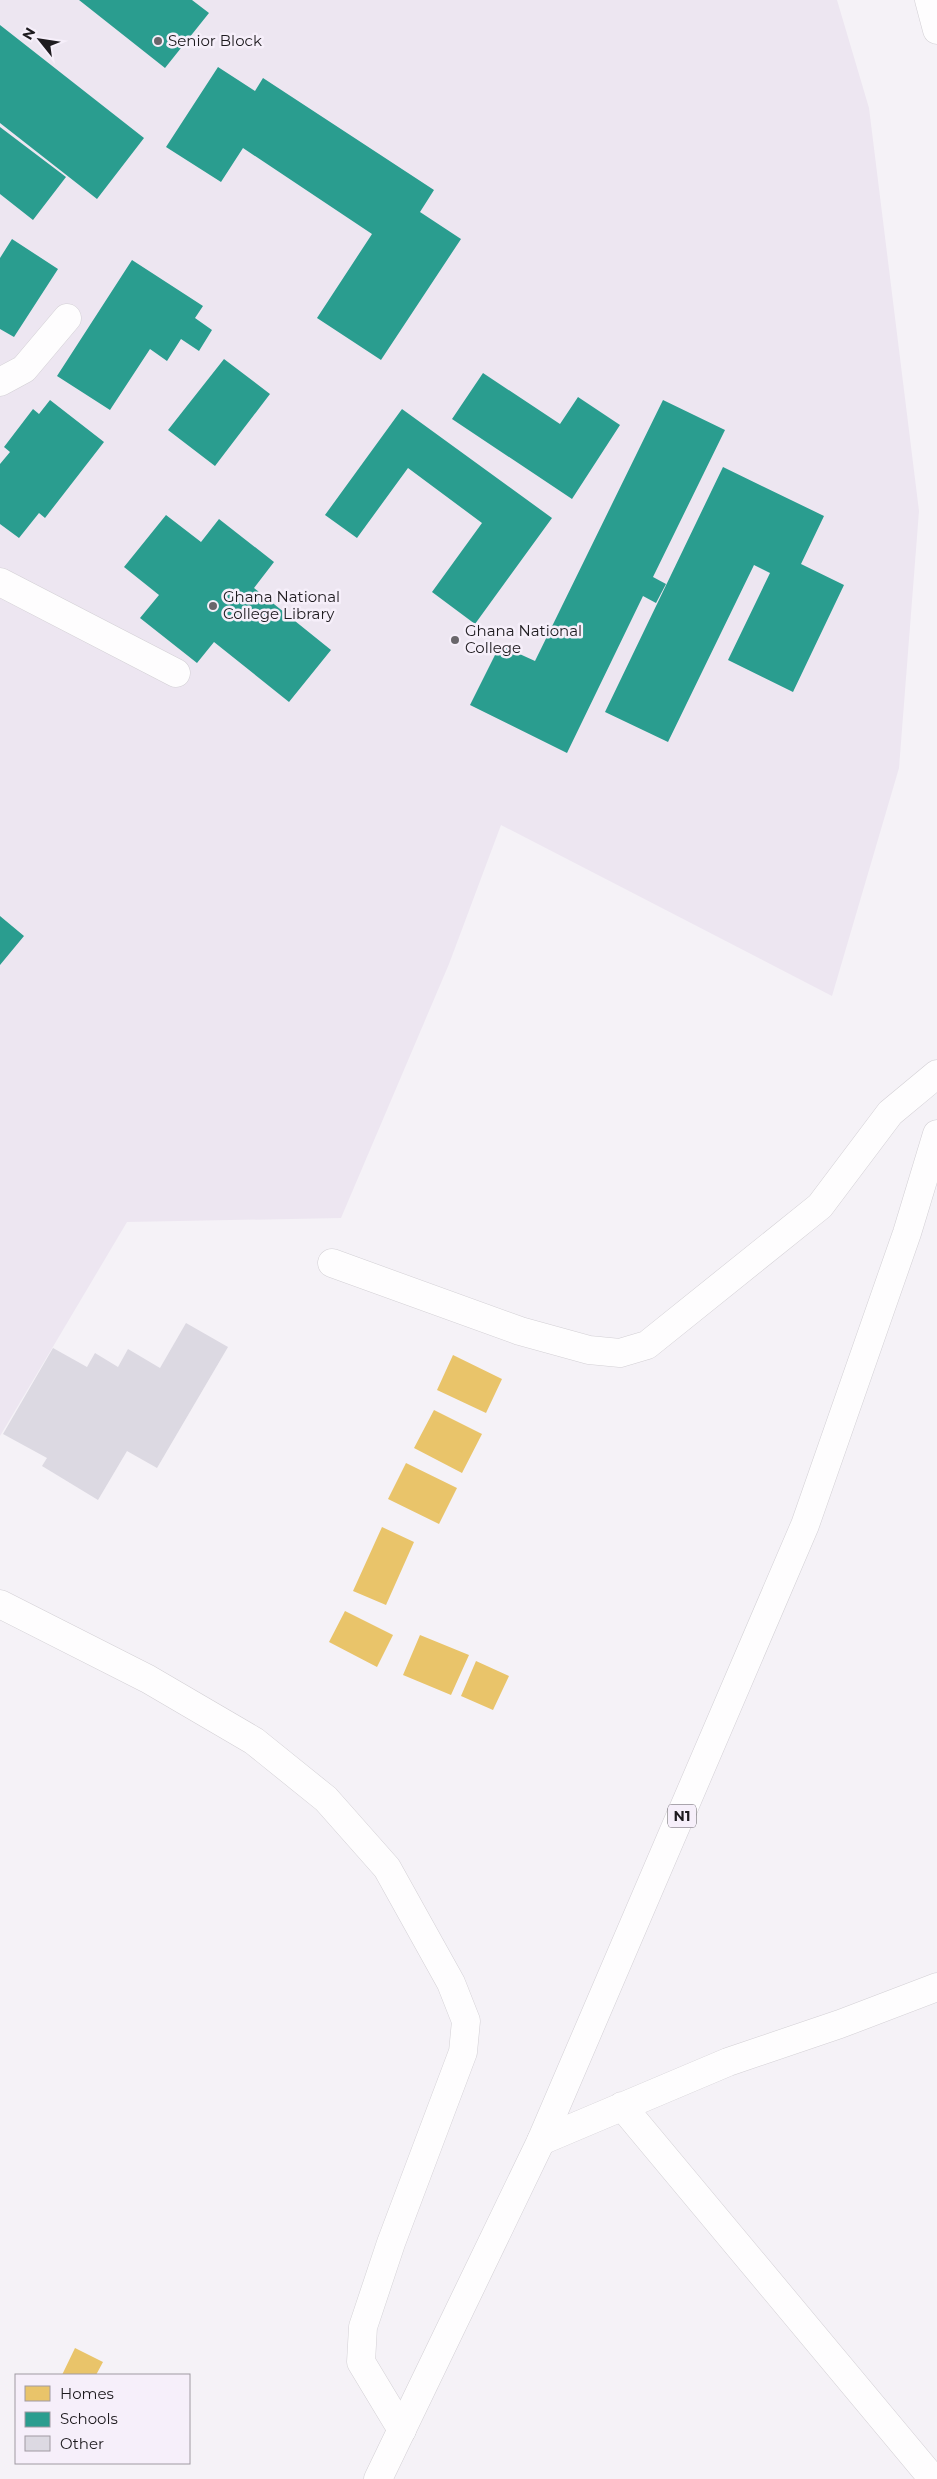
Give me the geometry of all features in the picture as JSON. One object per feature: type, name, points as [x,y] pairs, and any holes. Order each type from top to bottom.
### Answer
[{"type":"main road","points":[[929,0],[937,30]]},
{"type":"main road","points":[[0,382],[24,369],[67,318]]},
{"type":"main road","points":[[0,582],[176,673]]},
{"type":"main road","points":[[332,1263],[520,1331],[589,1350],[620,1353],[647,1345],[820,1206],[890,1114],[937,1074]]},
{"type":"main road","name":"N1","points":[[378,2479],[541,2141],[805,1525],[907,1233],[937,1134]]},
{"type":"main road","points":[[0,1604],[148,1679],[254,1741],[326,1799],[387,1868],[451,1983],[466,2021],[462,2052],[391,2243],[363,2327],[361,2362],[402,2430]]},
{"type":"main road","points":[[541,2141],[728,2062],[840,2024],[937,1987]]},
{"type":"main road","points":[[622,2106],[933,2479]]},
{"type":"shaded area","name":"Ghana National College","points":[[0,0],[837,0],[869,108],[919,511],[899,768],[832,996],[501,825],[449,964],[341,1218],[127,1222],[0,1436]]},
{"type":"building: Homes","points":[[453,1355],[502,1379],[486,1413],[437,1390]]},
{"type":"building: Homes","points":[[434,1410],[482,1434],[462,1473],[414,1448]]},
{"type":"building: Homes","points":[[406,1463],[457,1488],[439,1524],[388,1499]]},
{"type":"building: Homes","points":[[382,1527],[414,1542],[386,1605],[353,1591]]},
{"type":"building: Homes","points":[[345,1611],[393,1635],[377,1667],[329,1642]]},
{"type":"building: Homes","points":[[420,1635],[469,1655],[451,1695],[403,1675]]},
{"type":"building: Homes","points":[[476,1661],[509,1676],[493,1710],[461,1696]]},
{"type":"building: Homes","points":[[75,2348],[103,2362],[97,2374],[62,2374]]},
{"type":"building: Schools","name":"Senior Block","points":[[79,0],[192,0],[209,13],[165,68]]},
{"type":"building: Schools","points":[[0,25],[144,138],[97,199],[0,123]]},
{"type":"building: Schools","points":[[218,67],[255,91],[263,78],[434,190],[420,212],[461,239],[381,360],[317,318],[372,234],[243,148],[221,182],[166,147]]},
{"type":"building: Schools","points":[[0,127],[66,177],[33,220],[0,194]]},
{"type":"building: Schools","points":[[12,239],[58,269],[14,337],[0,329],[0,258]]},
{"type":"building: Schools","points":[[132,260],[203,306],[195,318],[212,330],[199,351],[181,339],[167,361],[150,349],[110,410],[57,376]]},
{"type":"building: Schools","points":[[224,359],[270,394],[215,466],[168,430]]},
{"type":"building: Schools","points":[[483,373],[560,424],[578,397],[620,425],[572,499],[452,419]]},
{"type":"building: Schools","points":[[50,400],[104,442],[45,518],[39,513],[19,538],[0,524],[0,464],[10,452],[4,447],[33,409],[39,414]]},
{"type":"building: Schools","points":[[663,400],[725,430],[653,577],[666,584],[656,603],[643,596],[567,753],[470,705],[500,645],[535,661]]},
{"type":"building: Schools","points":[[402,409],[552,518],[475,624],[432,592],[482,523],[408,468],[357,538],[325,515]]},
{"type":"building: Schools","points":[[723,467],[824,516],[801,564],[844,585],[793,692],[728,660],[770,573],[754,565],[668,742],[605,712]]},
{"type":"building: Schools","name":"Ghana National College Library","points":[[166,515],[201,542],[219,519],[274,562],[254,588],[331,650],[289,702],[214,642],[197,663],[140,618],[159,595],[124,567]]},
{"type":"building: Schools","points":[[0,916],[24,936],[0,965]]},
{"type":"building: Other","points":[[186,1323],[228,1347],[157,1468],[127,1451],[98,1500],[42,1466],[47,1458],[3,1434],[53,1348],[87,1367],[95,1353],[118,1367],[128,1349],[160,1368]]},
{"type":"place","name":"Senior Block","points":[[158,41]]},
{"type":"place","name":"Ghana National College Library","points":[[213,606]]},
{"type":"place","name":"Ghana National College","points":[[455,640]]}]
